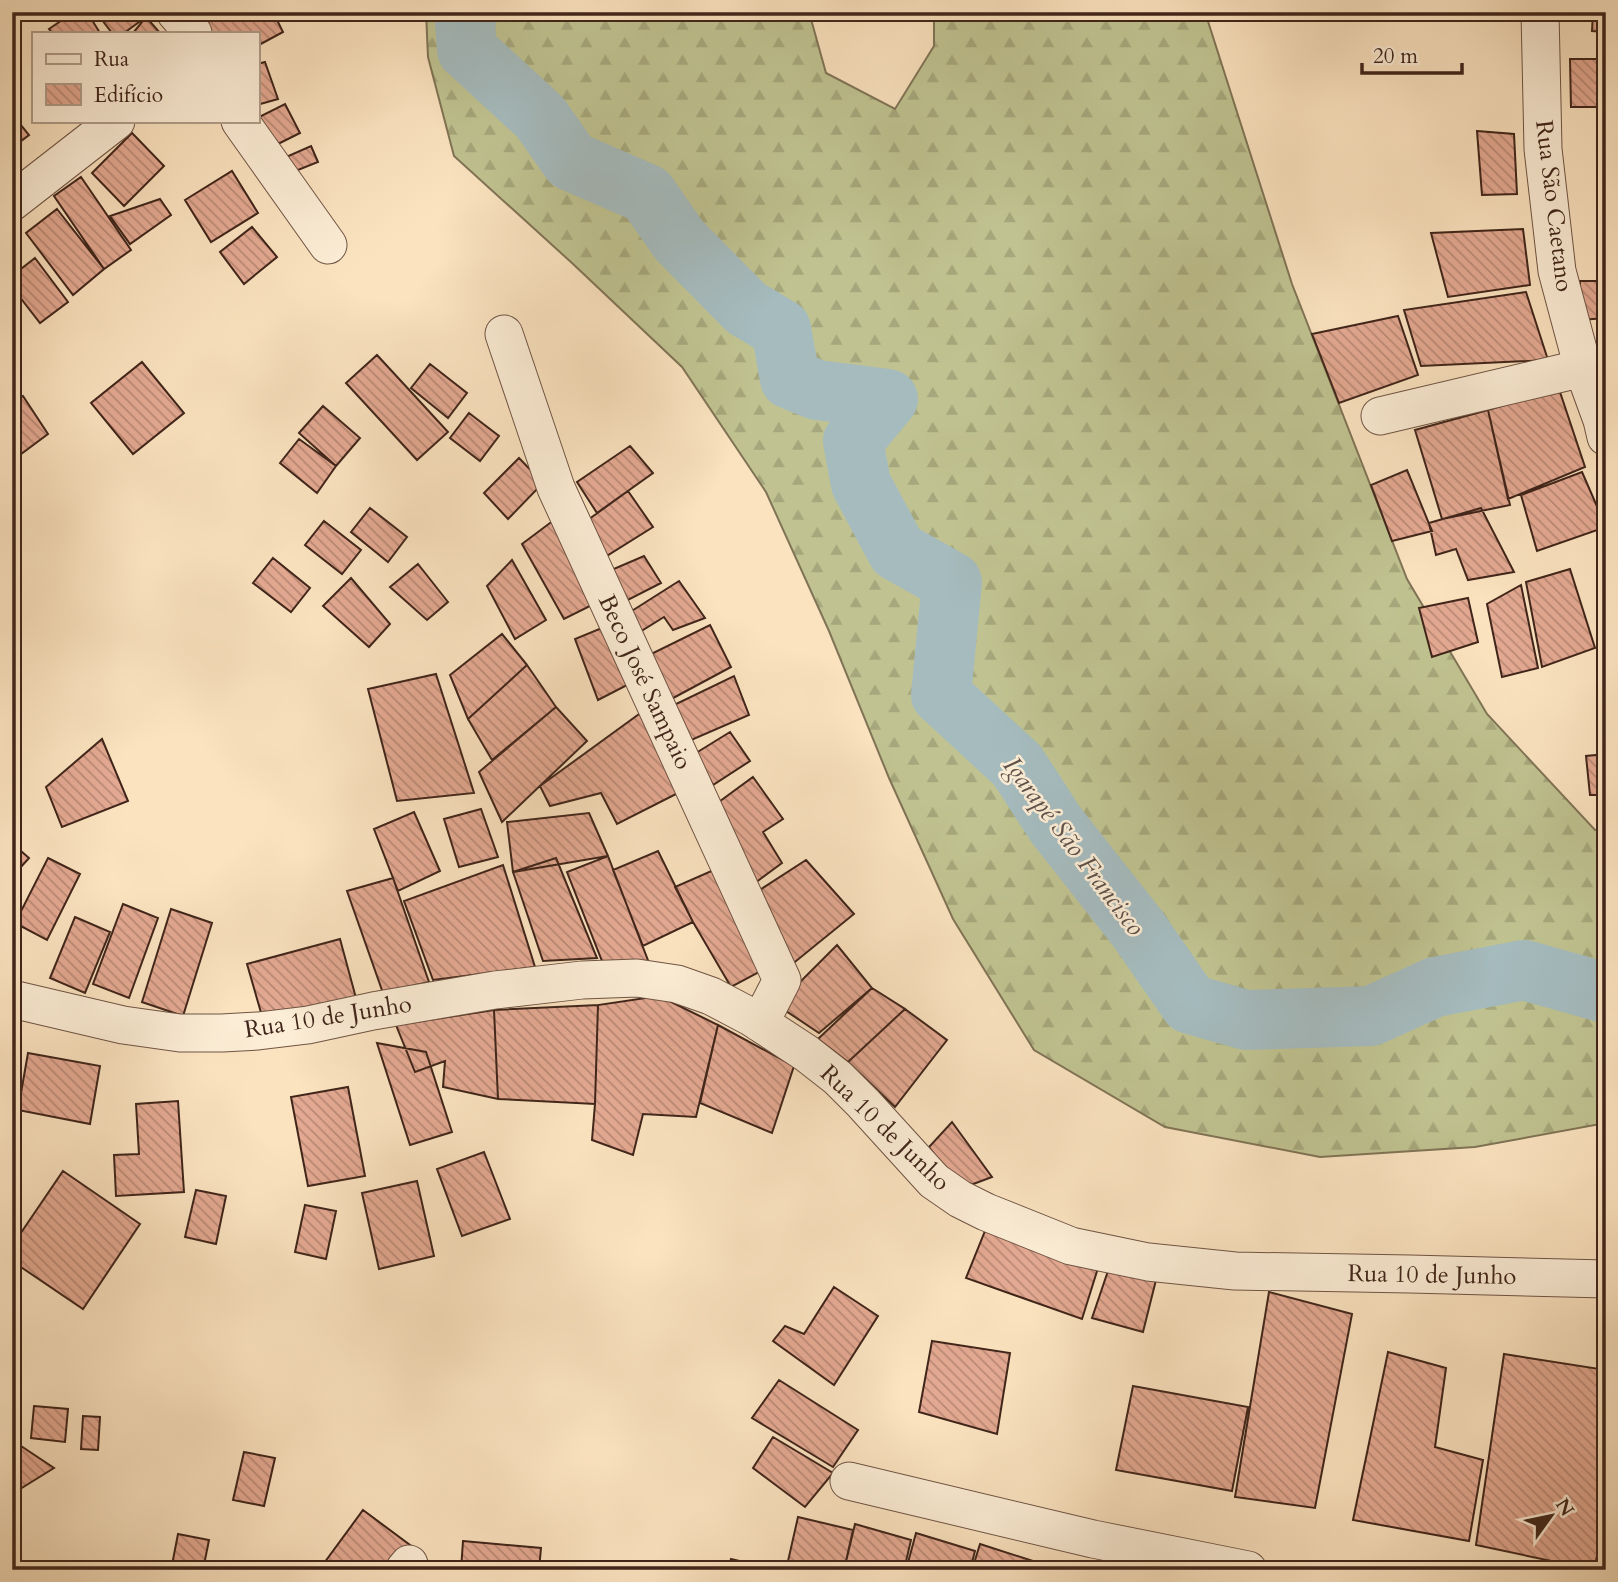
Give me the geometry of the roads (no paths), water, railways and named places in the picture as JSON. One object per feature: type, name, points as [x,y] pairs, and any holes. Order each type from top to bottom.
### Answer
[{"type":"street","points":[[175,12],[192,32]]},
{"type":"street","name":"Rua São Caetano","points":[[1540,12],[1543,149],[1557,271],[1583,368],[1606,437]]},
{"type":"street","points":[[12,202],[115,122]]},
{"type":"street","points":[[241,122],[328,245]]},
{"type":"street","name":"Beco José Sampaio","points":[[504,334],[556,488],[782,980],[760,1023]]},
{"type":"street","points":[[1380,416],[1583,368]]},
{"type":"street","name":"Rua 10 de Junho","points":[[12,999],[123,1025],[180,1033],[234,1032],[308,1025],[495,990],[582,980],[638,978],[677,984],[711,996],[806,1053],[838,1078],[934,1181],[960,1199],[1071,1247],[1148,1262],[1235,1272],[1606,1279]]},
{"type":"street","points":[[849,1481],[1089,1554],[1248,1570]]},
{"type":"waterway","name":"Igarapé São Francisco","points":[[468,12],[465,23],[467,50],[540,117],[571,161],[647,194],[679,240],[746,308],[781,329],[790,379],[817,390],[888,399],[853,441],[861,484],[897,551],[952,582],[941,695],[1017,765],[1056,825],[1138,929],[1190,1004],[1246,1020],[1371,1016],[1435,987],[1524,970],[1606,993]]}]
